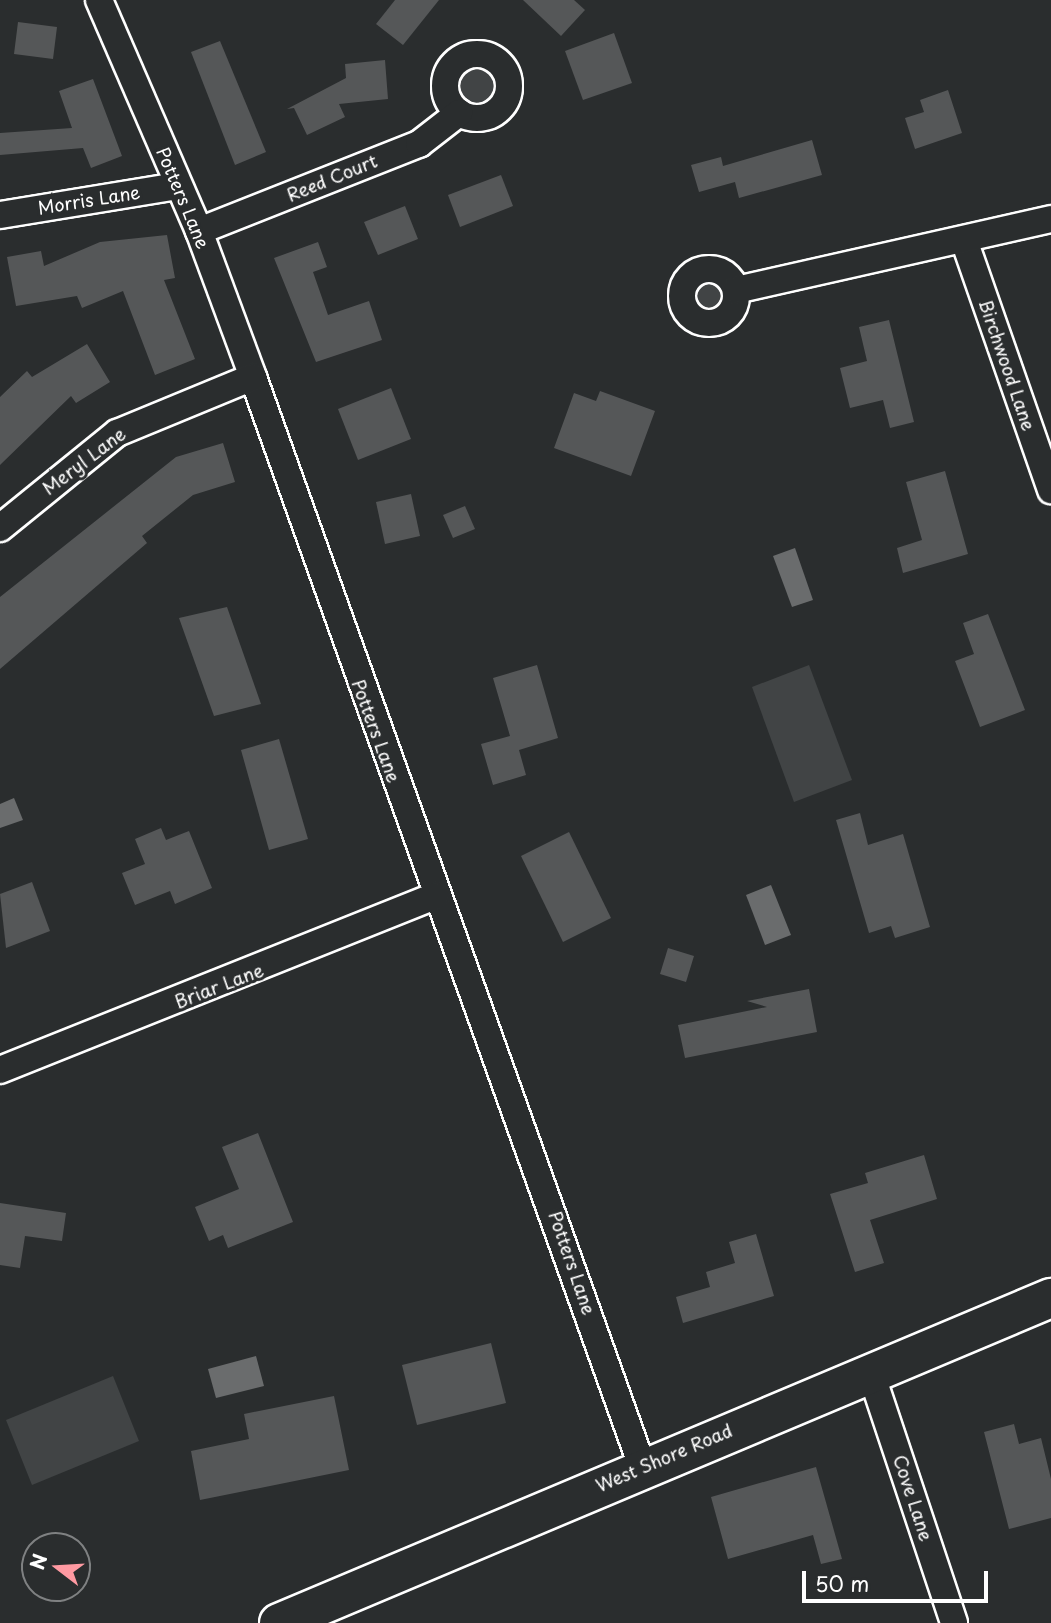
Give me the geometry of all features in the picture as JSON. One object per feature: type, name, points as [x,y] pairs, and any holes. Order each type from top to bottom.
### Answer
[{"type":"main road","name":"West Shore Road","points":[[279,1623],[642,1466],[1051,1298]]},
{"type":"street","name":"Potters Lane","points":[[99,0],[199,231],[436,896],[536,1158],[642,1466]]},
{"type":"street","name":"Reed Court","points":[[199,231],[419,144],[459,113]]},
{"type":"street","name":"Morris Lane","points":[[0,215],[178,186]]},
{"type":"street","points":[[736,290],[1051,219]]},
{"type":"street","name":"Birchwood Lane","points":[[964,240],[1051,490]]},
{"type":"street","name":"Meryl Lane","points":[[0,528],[117,433],[253,377]]},
{"type":"street","name":"Briar Lane","points":[[0,1070],[436,896]]},
{"type":"street","name":"Cove Lane","points":[[871,1373],[954,1623]]},
{"type":"shaded area","points":[[478,63],[494,70],[501,86],[494,102],[478,109],[462,102],[455,86],[462,70]]},
{"type":"shaded area","points":[[708,274],[724,281],[731,297],[724,313],[708,320],[692,313],[685,297],[692,281]]},
{"type":"shaded area","points":[[795,548],[813,600],[792,607],[773,556]]},
{"type":"shaded area","points":[[809,665],[852,780],[794,802],[752,687]]},
{"type":"shaded area","points":[[14,798],[23,820],[0,828],[0,804]]},
{"type":"shaded area","points":[[771,885],[791,935],[765,945],[746,895]]},
{"type":"shaded area","points":[[256,1356],[264,1386],[216,1398],[208,1369]]},
{"type":"shaded area","points":[[113,1376],[139,1441],[32,1485],[6,1420]]},
{"type":"building","points":[[395,0],[439,0],[403,45],[376,24]]},
{"type":"building","points":[[523,0],[574,0],[585,10],[561,36]]},
{"type":"building","points":[[18,22],[57,27],[53,59],[14,54]]},
{"type":"building","points":[[614,33],[632,83],[583,100],[565,51]]},
{"type":"building","points":[[220,41],[266,152],[235,165],[191,52]]},
{"type":"building","points":[[385,60],[388,99],[339,104],[345,117],[307,135],[294,108],[287,109],[346,78],[345,64]]},
{"type":"building","points":[[93,79],[122,156],[91,168],[83,148],[0,155],[0,133],[72,128],[59,91]]},
{"type":"building","points":[[948,90],[962,133],[915,149],[905,118],[924,112],[920,100]]},
{"type":"building","points":[[812,140],[822,175],[739,198],[735,182],[699,192],[691,165],[721,157],[723,166]]},
{"type":"building","points":[[501,175],[513,206],[460,227],[448,195]]},
{"type":"building","points":[[405,206],[418,239],[378,255],[364,222]]},
{"type":"building","points":[[167,235],[175,278],[164,280],[195,359],[155,375],[123,291],[82,308],[77,296],[16,306],[7,257],[41,251],[44,266],[100,242]]},
{"type":"building","points":[[318,242],[327,267],[313,272],[328,315],[369,301],[382,340],[316,362],[274,258]]},
{"type":"building","points":[[889,320],[914,422],[890,428],[883,400],[850,408],[840,368],[867,361],[859,327]]},
{"type":"building","points":[[87,344],[110,382],[76,403],[71,396],[0,465],[0,397],[27,371],[32,377]]},
{"type":"building","points":[[391,388],[411,439],[358,460],[338,409]]},
{"type":"building","points":[[600,391],[655,411],[631,476],[554,448],[574,393],[596,401]]},
{"type":"building","points":[[223,443],[235,482],[193,495],[142,536],[147,543],[0,669],[0,597],[176,457]]},
{"type":"building","points":[[945,471],[968,554],[903,573],[897,548],[922,540],[906,482]]},
{"type":"building","points":[[411,494],[420,536],[385,544],[376,502]]},
{"type":"building","points":[[465,506],[475,529],[453,538],[443,515]]},
{"type":"building","points":[[227,607],[261,704],[214,716],[179,618]]},
{"type":"building","points":[[988,614],[1025,710],[980,727],[955,661],[974,654],[963,623]]},
{"type":"building","points":[[537,665],[558,738],[519,750],[526,775],[493,785],[481,744],[510,736],[493,678]]},
{"type":"building","points":[[279,739],[308,839],[269,850],[241,750]]},
{"type":"building","points":[[860,813],[868,845],[903,834],[930,927],[895,938],[891,926],[869,933],[836,820]]},
{"type":"building","points":[[161,828],[166,840],[189,831],[212,888],[175,904],[170,891],[135,905],[122,873],[145,864],[135,839]]},
{"type":"building","points":[[569,832],[611,918],[563,942],[521,856]]},
{"type":"building","points":[[32,882],[50,931],[6,948],[0,894]]},
{"type":"building","points":[[668,948],[694,956],[686,982],[660,974]]},
{"type":"building","points":[[809,989],[817,1032],[685,1058],[678,1025],[767,1007],[747,1001]]},
{"type":"building","points":[[258,1133],[293,1222],[228,1248],[223,1235],[209,1241],[195,1207],[239,1189],[222,1147]]},
{"type":"building","points":[[924,1155],[937,1199],[870,1220],[884,1263],[855,1272],[830,1194],[868,1183],[865,1173]]},
{"type":"building","points":[[0,1203],[66,1213],[62,1241],[25,1236],[20,1268],[0,1265]]},
{"type":"building","points":[[756,1234],[774,1296],[683,1323],[676,1297],[710,1287],[706,1272],[735,1263],[729,1242]]},
{"type":"building","points":[[491,1343],[506,1403],[417,1425],[402,1365]]},
{"type":"building","points":[[334,1396],[349,1470],[200,1500],[191,1451],[249,1439],[244,1414]]},
{"type":"building","points":[[1014,1424],[1019,1444],[1041,1438],[1051,1479],[1051,1518],[1009,1529],[984,1432]]},
{"type":"building","points":[[816,1467],[842,1559],[821,1564],[813,1535],[728,1559],[711,1497]]}]
